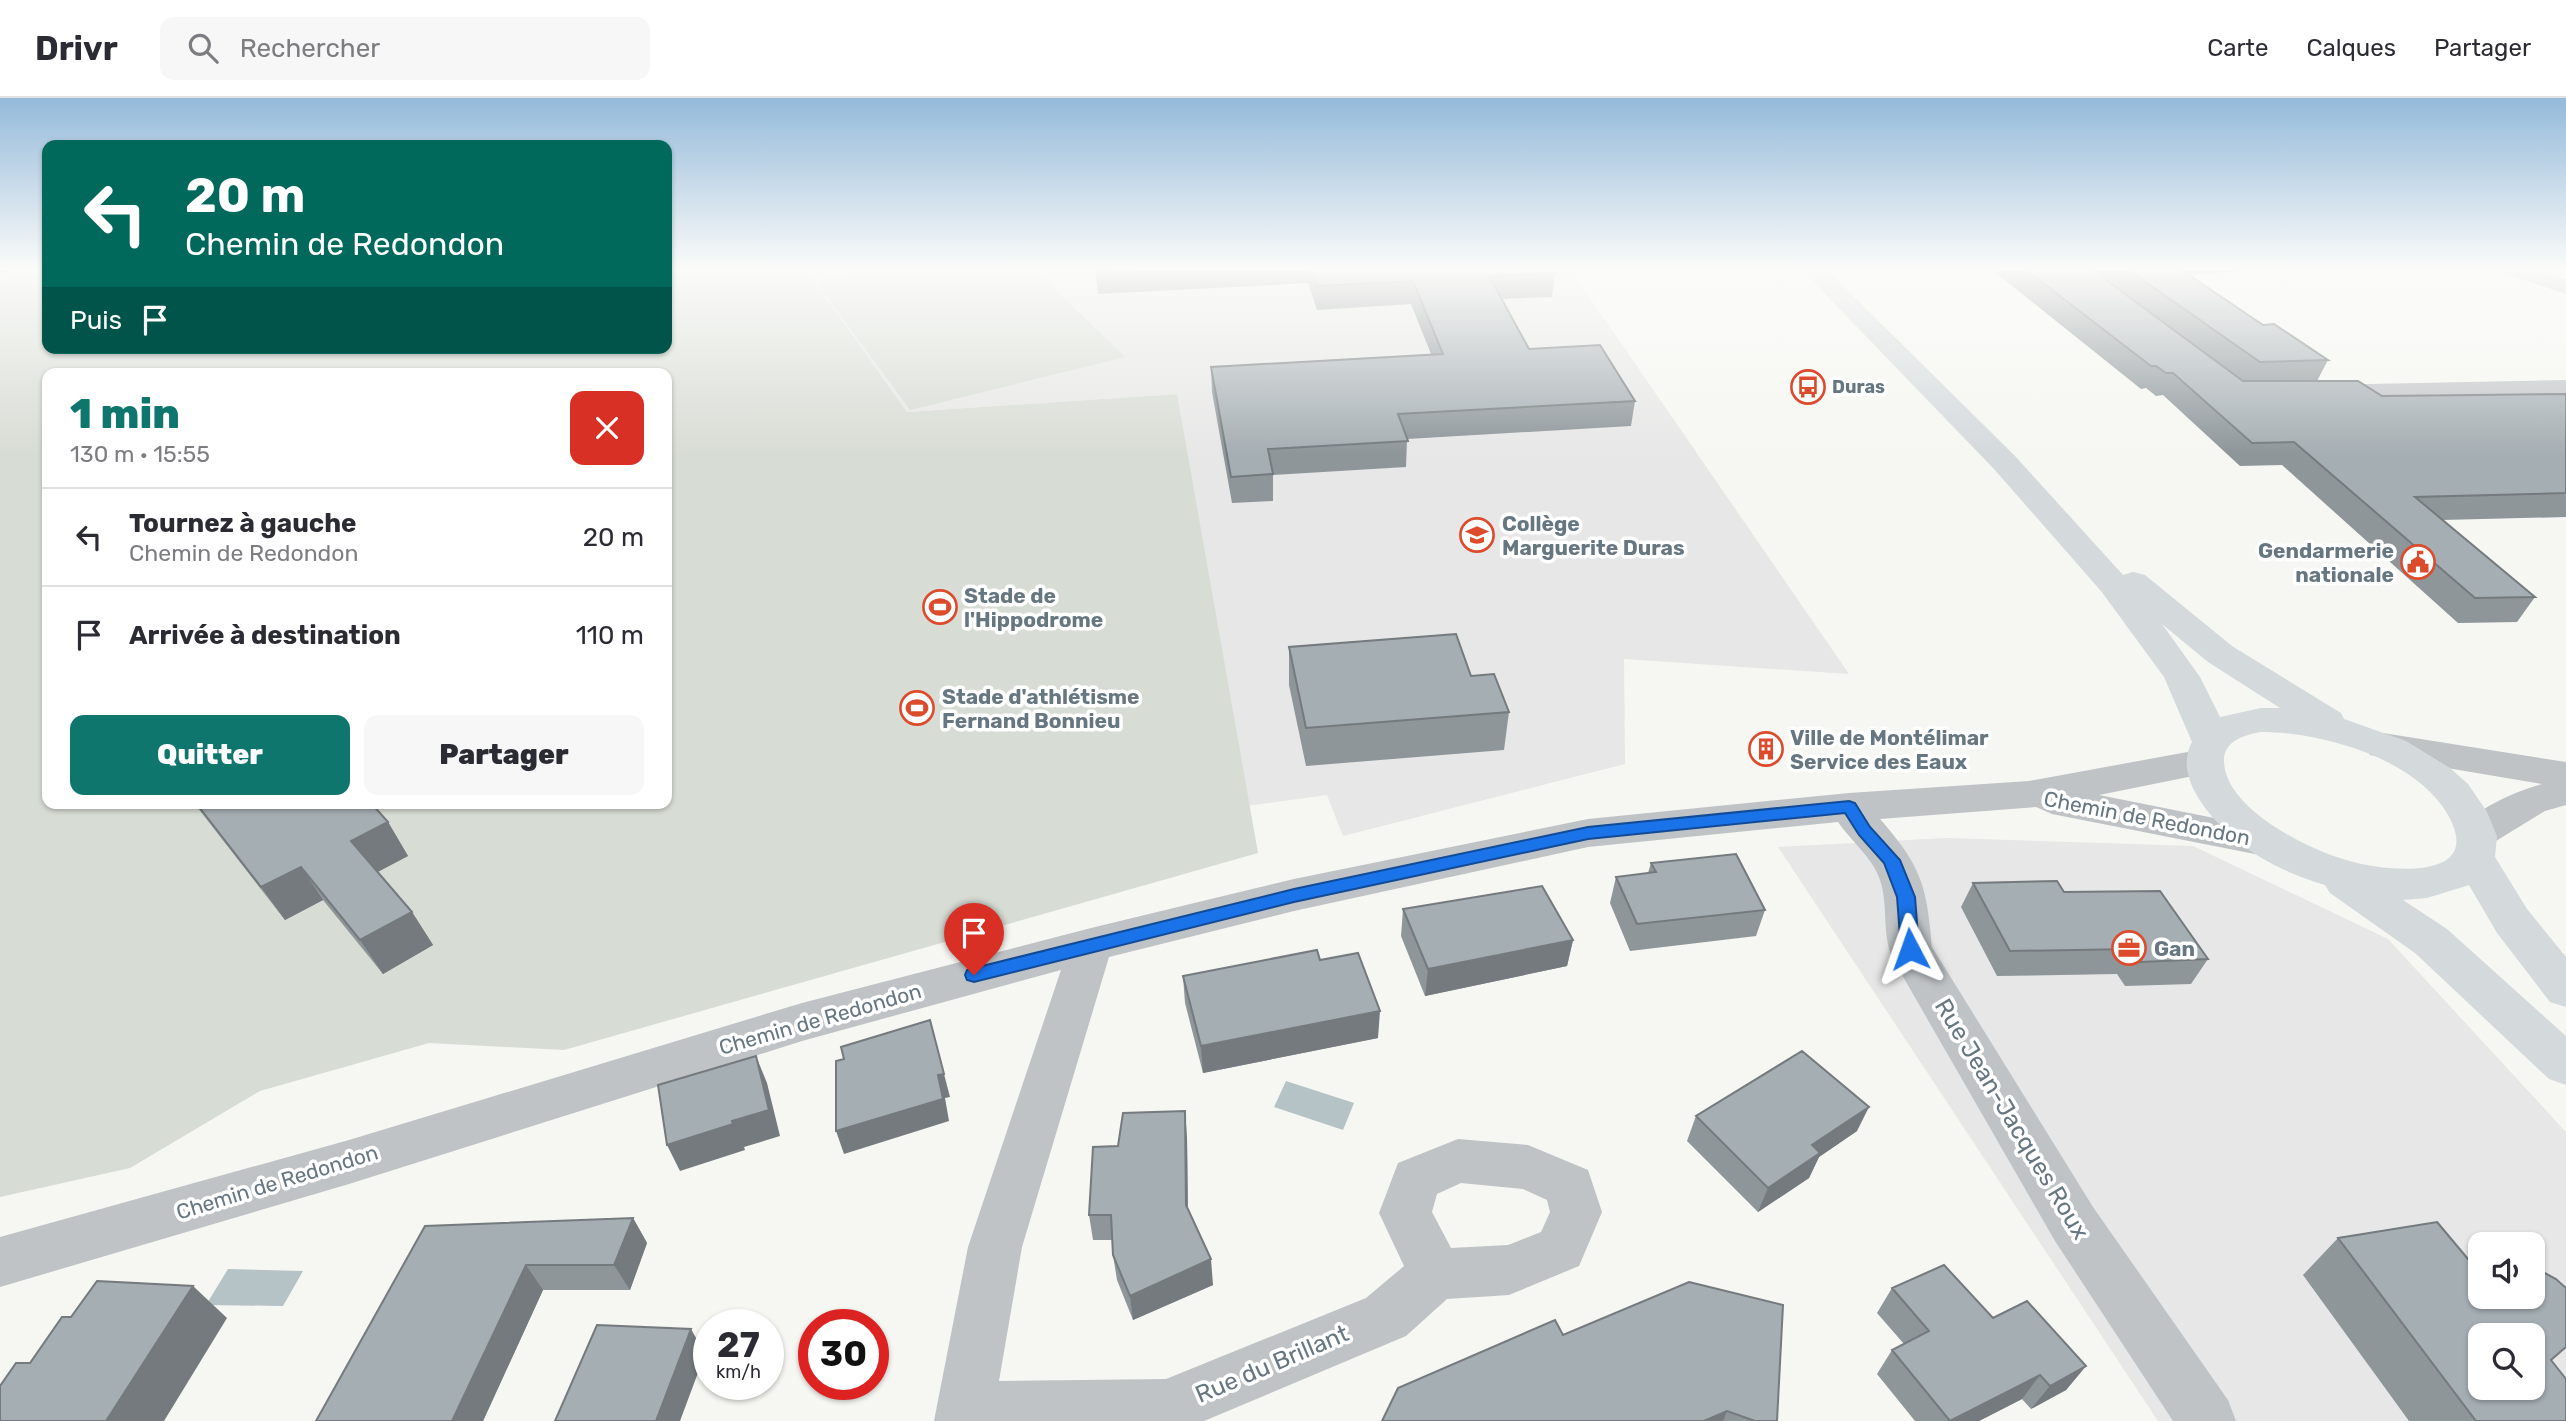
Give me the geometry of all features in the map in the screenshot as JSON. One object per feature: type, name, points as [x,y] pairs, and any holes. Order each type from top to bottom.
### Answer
[{"type":"main road","points":[[1874,331],[2066,527],[2160,642],[2201,709],[2210,787],[2231,814],[2265,841],[2296,858],[2332,873],[2382,883],[2406,885],[2437,882],[2460,873],[2476,846]]},
{"type":"main road","points":[[2066,527],[2220,654],[2341,730]]},
{"type":"main road","points":[[2207,751],[2231,727],[2261,720],[2299,721],[2341,730],[2383,746],[2417,764],[2446,787],[2466,810],[2476,846],[2512,921],[2566,989]]},
{"type":"main road","points":[[2332,873],[2431,941],[2566,1065]]},
{"type":"street","points":[[2298,393],[2566,388]]},
{"type":"street","points":[[2383,746],[2566,775]]},
{"type":"street","name":"Chemin de Redondon","points":[[0,1262],[336,1165],[802,1023],[1091,945],[1294,895],[1588,833],[1849,807],[2029,795],[2207,751]]},
{"type":"street","points":[[2476,846],[2531,801],[2566,791]]},
{"type":"street","name":"Chemin de Redondon","points":[[2029,795],[2265,841]]},
{"type":"street","name":"Rue Jean-Jacques Roux","points":[[1849,807],[1864,831],[1892,860],[1906,897],[1910,949],[2074,1224],[2207,1421]]},
{"type":"street","points":[[964,1417],[995,1247],[1091,945]]},
{"type":"street","name":"Rue du Brillant","points":[[964,1417],[1000,1410],[1166,1408],[1386,1317],[1436,1273]]},
{"type":"shaded area","name":"Stade de l'Hippodrome","points":[[0,331],[42,331],[42,354],[672,354],[672,331],[849,331],[907,412],[1177,394],[1258,853],[564,1050],[429,1043],[260,1091],[130,1168],[0,1197]]},
{"type":"shaded area","name":"Collège Marguerite Duras","points":[[849,331],[1613,331],[1849,674],[1624,659],[1625,764],[1343,836],[1327,795],[1247,806],[1177,394],[907,412]]},
{"type":"shaded area","points":[[852,331],[1098,331],[1125,357],[910,410]]},
{"type":"shaded area","points":[[1947,838],[2193,846],[2388,939],[2566,1132],[2566,1421],[2158,1421],[1778,847]]},
{"type":"shaded area","points":[[1286,1081],[1354,1103],[1343,1130],[1274,1107]]},
{"type":"shaded area","points":[[228,1269],[303,1271],[283,1306],[206,1305]]},
{"type":"building","points":[[1433,331],[1519,331],[1529,349],[1600,345],[1635,401],[1398,414],[1408,441],[1268,449],[1273,474],[1231,477],[1211,367],[1443,354]]},
{"type":"building","points":[[2105,331],[2175,331],[2243,381],[2358,381],[2382,396],[2566,394],[2566,493],[2415,497],[2535,597],[2475,598],[2294,442],[2252,443],[2173,373],[2166,373],[2156,366],[2151,366]]},
{"type":"building","points":[[2215,331],[2284,331],[2328,360],[2260,362]]},
{"type":"building","points":[[1456,634],[1471,676],[1494,674],[1509,712],[1306,728],[1289,647]]},
{"type":"building","points":[[201,809],[376,809],[388,822],[351,841],[412,912],[360,940],[301,867],[261,887]]},
{"type":"building","points":[[1736,854],[1765,910],[1637,924],[1616,877],[1656,872],[1651,863]]},
{"type":"building","points":[[2057,881],[2064,892],[2160,891],[2208,959],[2140,962],[2132,949],[2010,951],[1973,883]]},
{"type":"building","points":[[1542,886],[1573,940],[1428,969],[1403,909]]},
{"type":"building","points":[[1317,950],[1320,960],[1358,953],[1380,1011],[1201,1046],[1183,976]]},
{"type":"building","points":[[930,1020],[944,1074],[938,1075],[943,1099],[836,1131],[836,1061],[844,1059],[841,1047]]},
{"type":"building","points":[[1802,1051],[1869,1107],[1812,1145],[1820,1153],[1768,1188],[1696,1116]]},
{"type":"building","points":[[756,1056],[769,1110],[667,1145],[658,1085]]},
{"type":"building","points":[[1185,1111],[1186,1205],[1211,1259],[1130,1296],[1113,1255],[1111,1215],[1089,1215],[1093,1147],[1118,1146],[1123,1113]]},
{"type":"building","points":[[633,1218],[614,1265],[526,1265],[452,1421],[316,1421],[425,1226]]},
{"type":"building","points":[[2437,1222],[2468,1259],[2468,1309],[2545,1309],[2545,1273],[2566,1288],[2566,1347],[2551,1360],[2566,1379],[2566,1421],[2476,1421],[2338,1238]]},
{"type":"building","points":[[1944,1265],[1993,1318],[2027,1301],[2086,1366],[2050,1386],[2040,1375],[1950,1421],[1892,1350],[1929,1331],[1892,1288]]},
{"type":"building","points":[[97,1281],[193,1286],[106,1421],[0,1421],[0,1386],[16,1363],[30,1363],[62,1317],[71,1317]]},
{"type":"building","points":[[1689,1282],[1783,1305],[1777,1421],[1755,1421],[1727,1411],[1704,1421],[1382,1421],[1398,1388],[1555,1320],[1563,1335]]},
{"type":"building","points":[[597,1325],[691,1329],[656,1421],[555,1421]]},
{"type":"place","name":"Duras","points":[[1808,387]]},
{"type":"place","name":"Collège Marguerite Duras","points":[[1477,535]]},
{"type":"place","name":"Gendarmerie nationale","points":[[2418,562]]},
{"type":"place","name":"Stade de l'Hippodrome","points":[[940,607]]},
{"type":"place","name":"Stade d'athlétisme Fernand Bonnieu","points":[[917,708]]},
{"type":"place","name":"Ville de Montélimar Service des Eaux","points":[[1766,749]]},
{"type":"place","name":"Gan","points":[[2129,948]]},
{"type":"route","points":[[974,975],[1294,895],[1588,833],[1849,807],[1864,831],[1892,860],[1906,897],[1910,949]]}]
